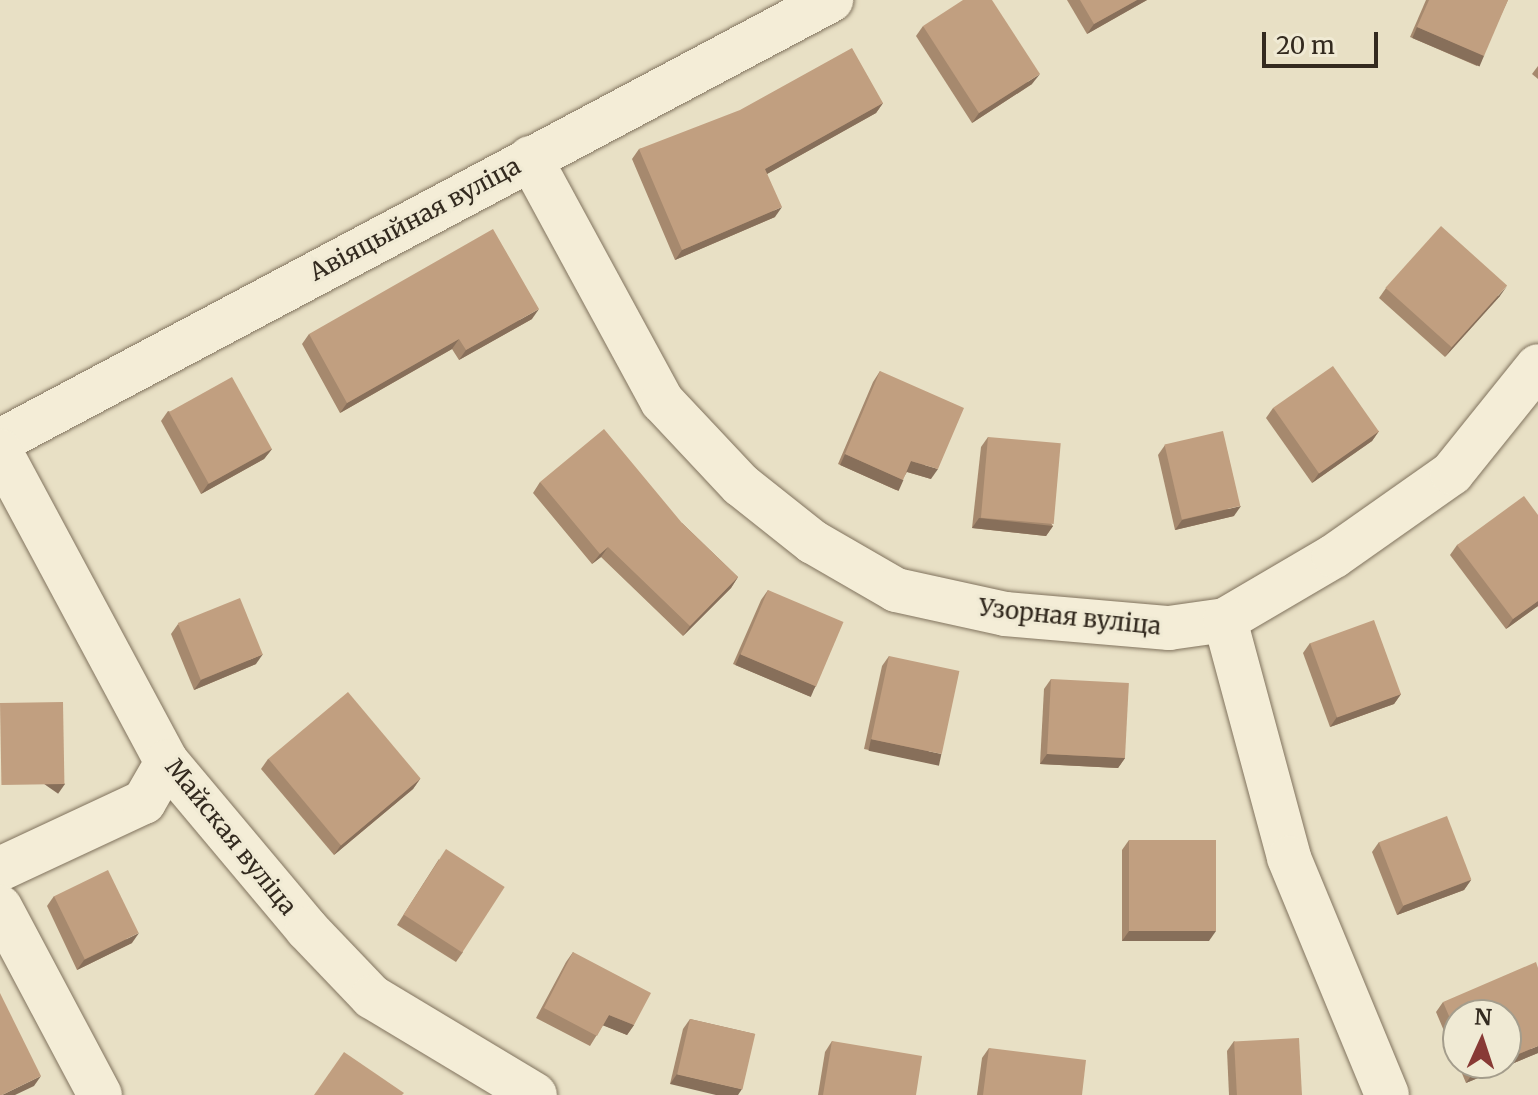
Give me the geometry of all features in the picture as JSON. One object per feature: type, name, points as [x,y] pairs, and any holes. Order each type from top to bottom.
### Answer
[{"type":"street","name":"Авіяцыйная вуліца","points":[[0,441],[831,0]]},
{"type":"street","name":"Узорная вуліца","points":[[530,158],[662,401],[741,485],[813,542],[896,590],[1005,614],[1169,628],[1225,620],[1334,556],[1452,473],[1538,366]]},
{"type":"street","name":"Майская вуліца","points":[[0,451],[167,762],[307,929],[372,997],[535,1095]]},
{"type":"street","points":[[1225,620],[1289,858],[1387,1095]]},
{"type":"street","points":[[0,869],[144,802],[167,762]]},
{"type":"street","points":[[0,907],[100,1095]]},
{"type":"building","points":[[963,0],[992,0],[1040,74],[979,113],[923,26]]},
{"type":"building","points":[[1080,0],[1137,0],[1094,24]]},
{"type":"building","points":[[1429,0],[1508,0],[1484,56],[1417,27]]},
{"type":"building","points":[[852,48],[883,103],[765,169],[782,207],[682,250],[639,149],[740,110]]},
{"type":"building","points":[[1441,226],[1507,286],[1452,347],[1385,288]]},
{"type":"building","points":[[493,229],[539,309],[466,350],[459,339],[347,403],[309,334]]},
{"type":"building","points":[[1333,366],[1379,432],[1319,473],[1273,408]]},
{"type":"building","points":[[880,371],[964,408],[938,469],[911,461],[903,480],[845,454]]},
{"type":"building","points":[[232,377],[272,449],[209,484],[169,412]]},
{"type":"building","points":[[604,429],[682,523],[738,577],[690,626],[608,547],[600,554],[540,482]]},
{"type":"building","points":[[1223,431],[1240,506],[1182,520],[1165,444]]},
{"type":"building","points":[[988,437],[1061,443],[1054,524],[981,518]]},
{"type":"building","points":[[1524,496],[1538,515],[1538,601],[1513,619],[1457,545]]},
{"type":"building","points":[[768,590],[843,622],[816,686],[741,654]]},
{"type":"building","points":[[240,598],[263,655],[201,680],[178,623]]},
{"type":"building","points":[[1374,620],[1401,694],[1337,717],[1310,643]]},
{"type":"building","points":[[889,656],[959,671],[942,754],[871,739]]},
{"type":"building","points":[[1051,679],[1129,683],[1125,758],[1047,754]]},
{"type":"building","points":[[348,692],[421,779],[341,845],[268,759]]},
{"type":"building","points":[[63,702],[64,784],[1,785],[0,703]]},
{"type":"building","points":[[1447,816],[1471,879],[1403,906],[1379,842]]},
{"type":"building","points":[[1129,840],[1216,840],[1216,931],[1129,931]]},
{"type":"building","points":[[446,849],[505,887],[462,953],[404,914]]},
{"type":"building","points":[[108,870],[139,933],[85,959],[54,896]]},
{"type":"building","points":[[573,952],[651,993],[634,1025],[609,1015],[597,1036],[544,1008]]},
{"type":"building","points":[[1536,962],[1538,1046],[1522,1052],[1522,999],[1450,999]]},
{"type":"building","points":[[0,993],[41,1076],[2,1095],[0,1095]]},
{"type":"building","points":[[690,1019],[755,1034],[742,1090],[677,1075]]},
{"type":"building","points":[[1299,1038],[1302,1095],[1237,1095],[1234,1041]]},
{"type":"building","points":[[832,1041],[922,1056],[916,1095],[823,1095]]},
{"type":"building","points":[[989,1048],[1086,1060],[1082,1095],[983,1095]]},
{"type":"building","points":[[344,1052],[404,1093],[314,1095]]}]
